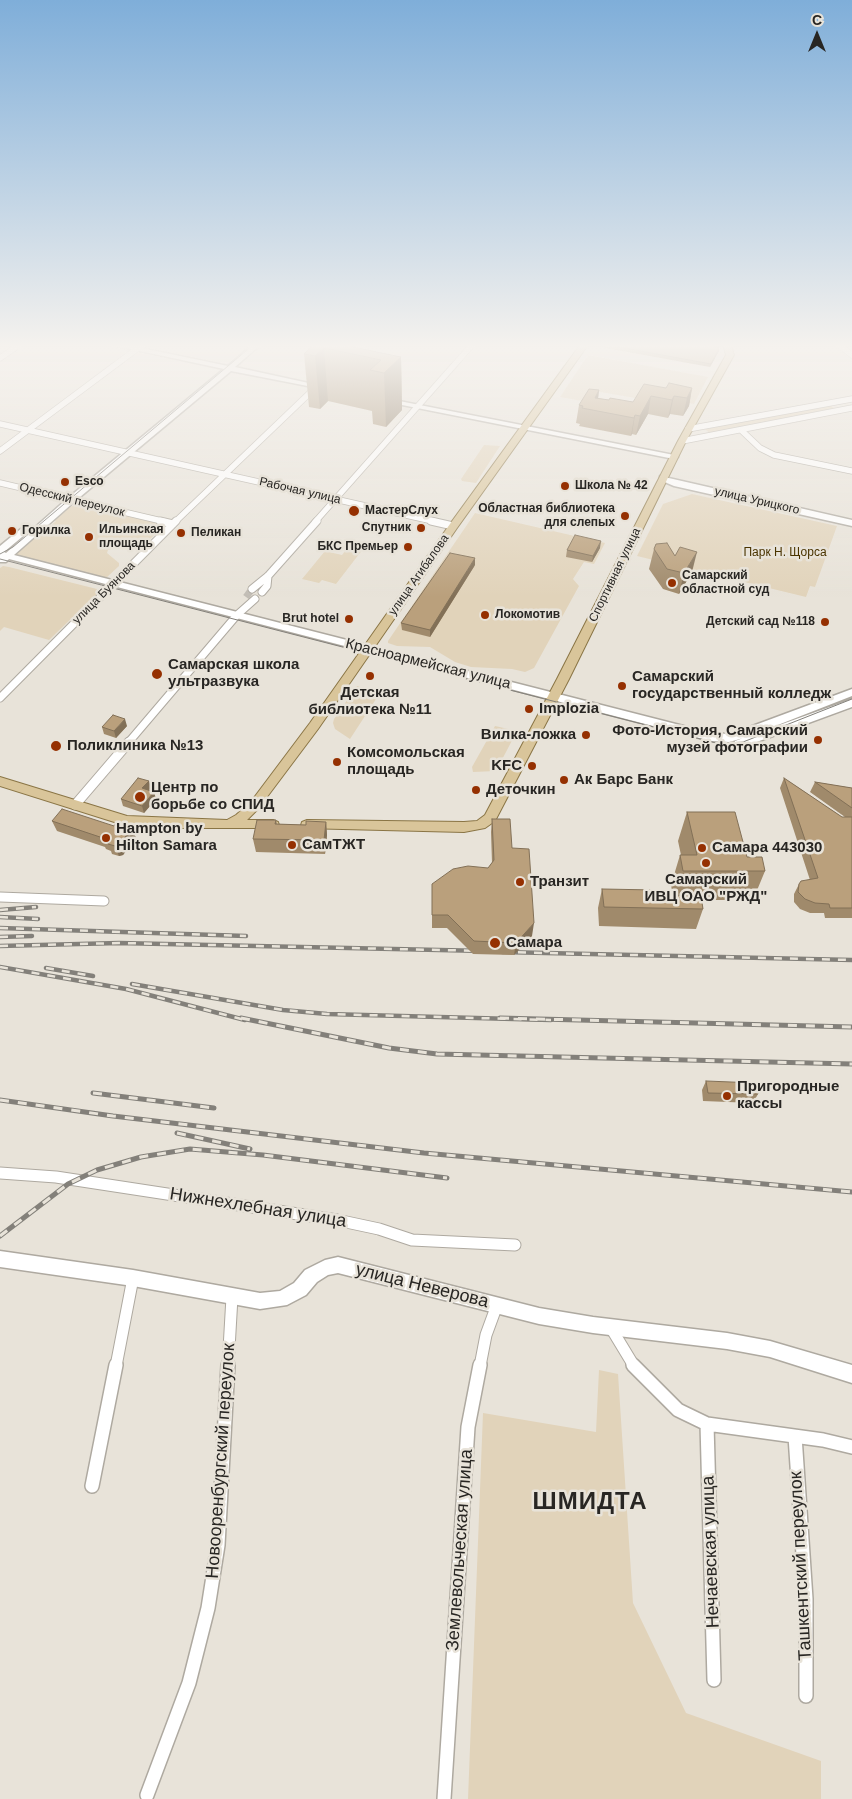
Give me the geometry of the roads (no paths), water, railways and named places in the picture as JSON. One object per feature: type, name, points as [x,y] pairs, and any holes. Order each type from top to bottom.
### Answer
[{"type":"main road","points":[[2,558],[67,499],[152,429]]},
{"type":"main road","name":"улица Агибалова","points":[[229,824],[241,818],[254,806],[523,429]]},
{"type":"main road","points":[[534,429],[674,457]]},
{"type":"main road","name":"Спортивная улица","points":[[269,825],[468,827],[486,822],[497,805],[552,700],[688,429]]},
{"type":"main road","name":"улица Урицкого","points":[[662,478],[677,484],[852,523]]},
{"type":"main road","name":"Красноармейская улица","points":[[2,558],[236,616],[365,652],[552,700],[706,744],[726,746],[741,744],[852,703]]},
{"type":"main road","name":"Красноармейская улица","points":[[552,700],[721,738],[743,734],[852,692]]},
{"type":"main road","points":[[0,781],[137,822],[269,825]]},
{"type":"main road","points":[[254,806],[254,816],[262,823],[269,825]]},
{"type":"main road","name":"улица Неверова","points":[[0,1259],[133,1278],[260,1301],[281,1299],[300,1289],[311,1276],[326,1268],[338,1265],[539,1316],[610,1328],[726,1341],[770,1349],[852,1374]]},
{"type":"street","name":"Рабочая улица","points":[[22,429],[453,526]]},
{"type":"street","name":"улица Буянова","points":[[0,698],[110,586],[273,429]]},
{"type":"street","points":[[252,589],[268,576],[398,429]]},
{"type":"street","points":[[682,441],[746,429]]},
{"type":"street","points":[[0,452],[27,430]]},
{"type":"street","points":[[741,430],[760,448],[774,455],[852,471]]},
{"type":"street","name":"Одесский переулок","points":[[0,483],[173,524]]},
{"type":"street","points":[[262,592],[267,586],[268,576]]},
{"type":"street","points":[[236,616],[246,597]]},
{"type":"street","points":[[75,805],[236,616],[255,599]]},
{"type":"street","points":[[0,897],[104,901]]},
{"type":"street","name":"Нижнехлебная улица","points":[[0,1173],[56,1177],[337,1220],[379,1229],[412,1240],[515,1246]]},
{"type":"street","points":[[92,1486],[133,1278]]},
{"type":"street","name":"Новооренбургский переулок","points":[[147,1795],[189,1683],[208,1608],[218,1546],[232,1297]]},
{"type":"street","name":"Землевольческая улица","points":[[444,1799],[468,1427],[486,1335],[497,1305]]},
{"type":"street","points":[[610,1328],[634,1366],[678,1410],[707,1424],[795,1436],[852,1447]]},
{"type":"street","name":"Нечаевская улица","points":[[707,1424],[714,1680]]},
{"type":"street","name":"Ташкентский переулок","points":[[795,1436],[806,1599],[806,1696]]},
{"type":"tunnel","points":[[246,597],[252,589]]},
{"type":"tram line","points":[[0,554],[13,547],[153,429]]},
{"type":"tram line","points":[[0,559],[720,744],[743,742],[852,699]]},
{"type":"railway","points":[[0,910],[36,907]]},
{"type":"railway","points":[[0,917],[38,919]]},
{"type":"railway","points":[[0,928],[246,936]]},
{"type":"railway","points":[[0,937],[32,936]]},
{"type":"railway","points":[[0,946],[119,943],[485,951]]},
{"type":"railway","points":[[502,952],[852,960]]},
{"type":"railway","points":[[0,967],[126,989],[245,1020]]},
{"type":"railway","points":[[46,968],[93,976]]},
{"type":"railway","points":[[132,984],[283,1010],[327,1014],[551,1020]]},
{"type":"railway","points":[[241,1018],[389,1048],[437,1054],[852,1064]]},
{"type":"railway","points":[[500,1018],[852,1027]]},
{"type":"railway","points":[[93,1093],[214,1108]]},
{"type":"railway","points":[[0,1100],[113,1116],[424,1153],[852,1192]]},
{"type":"railway","points":[[177,1133],[250,1149]]},
{"type":"railway","points":[[0,1236],[68,1184],[97,1170],[141,1157],[190,1149],[263,1155],[447,1178]]},
{"type":"place","name":"Esco","points":[[65,482]]},
{"type":"place","name":"Школа № 42","points":[[565,486]]},
{"type":"place","name":"МастерСлух","points":[[354,511]]},
{"type":"place","name":"Областная библиотека для слепых","points":[[625,516]]},
{"type":"place","name":"Спутник","points":[[421,528]]},
{"type":"place","name":"Горилка","points":[[12,531]]},
{"type":"place","name":"Пеликан","points":[[181,533]]},
{"type":"place","name":"Ильинская площадь","points":[[89,537]]},
{"type":"place","name":"БКС Премьер","points":[[408,547]]},
{"type":"place","name":"Самарский областной суд","points":[[672,583]]},
{"type":"place","name":"Локомотив","points":[[485,615]]},
{"type":"place","name":"Brut hotel","points":[[349,619]]},
{"type":"place","name":"Детский сад №118","points":[[825,622]]},
{"type":"place","name":"Самарская школа ультразвука","points":[[157,674]]},
{"type":"place","name":"Детская библиотека №11","points":[[370,676]]},
{"type":"place","name":"Самарский государственный колледж","points":[[622,686]]},
{"type":"place","name":"Implozia","points":[[529,709]]},
{"type":"place","name":"Вилка-ложка","points":[[586,735]]},
{"type":"place","name":"Фото-История, Самарский музей фотографии","points":[[818,740]]},
{"type":"place","name":"Поликлиника №13","points":[[56,746]]},
{"type":"place","name":"Комсомольская площадь","points":[[337,762]]},
{"type":"place","name":"KFC","points":[[532,766]]},
{"type":"place","name":"Ак Барс Банк","points":[[564,780]]},
{"type":"place","name":"Деточкин","points":[[476,790]]},
{"type":"place","name":"Центр по борьбе со СПИД","points":[[140,797]]},
{"type":"place","name":"Hampton by Hilton Samara","points":[[106,838]]},
{"type":"place","name":"СамТЖТ","points":[[292,845]]},
{"type":"place","name":"Самара 443030","points":[[702,848]]},
{"type":"place","name":"Самарский ИВЦ ОАО \"РЖД\"","points":[[706,863]]},
{"type":"place","name":"Транзит","points":[[520,882]]},
{"type":"place","name":"Самара","points":[[495,943]]},
{"type":"place","name":"Пригородные кассы","points":[[727,1096]]},
{"type":"district","name":"ШМИДТА","points":[[590,1502]]},
{"type":"park label","name":"Парк Н. Щорса","points":[[785,553]]}]
